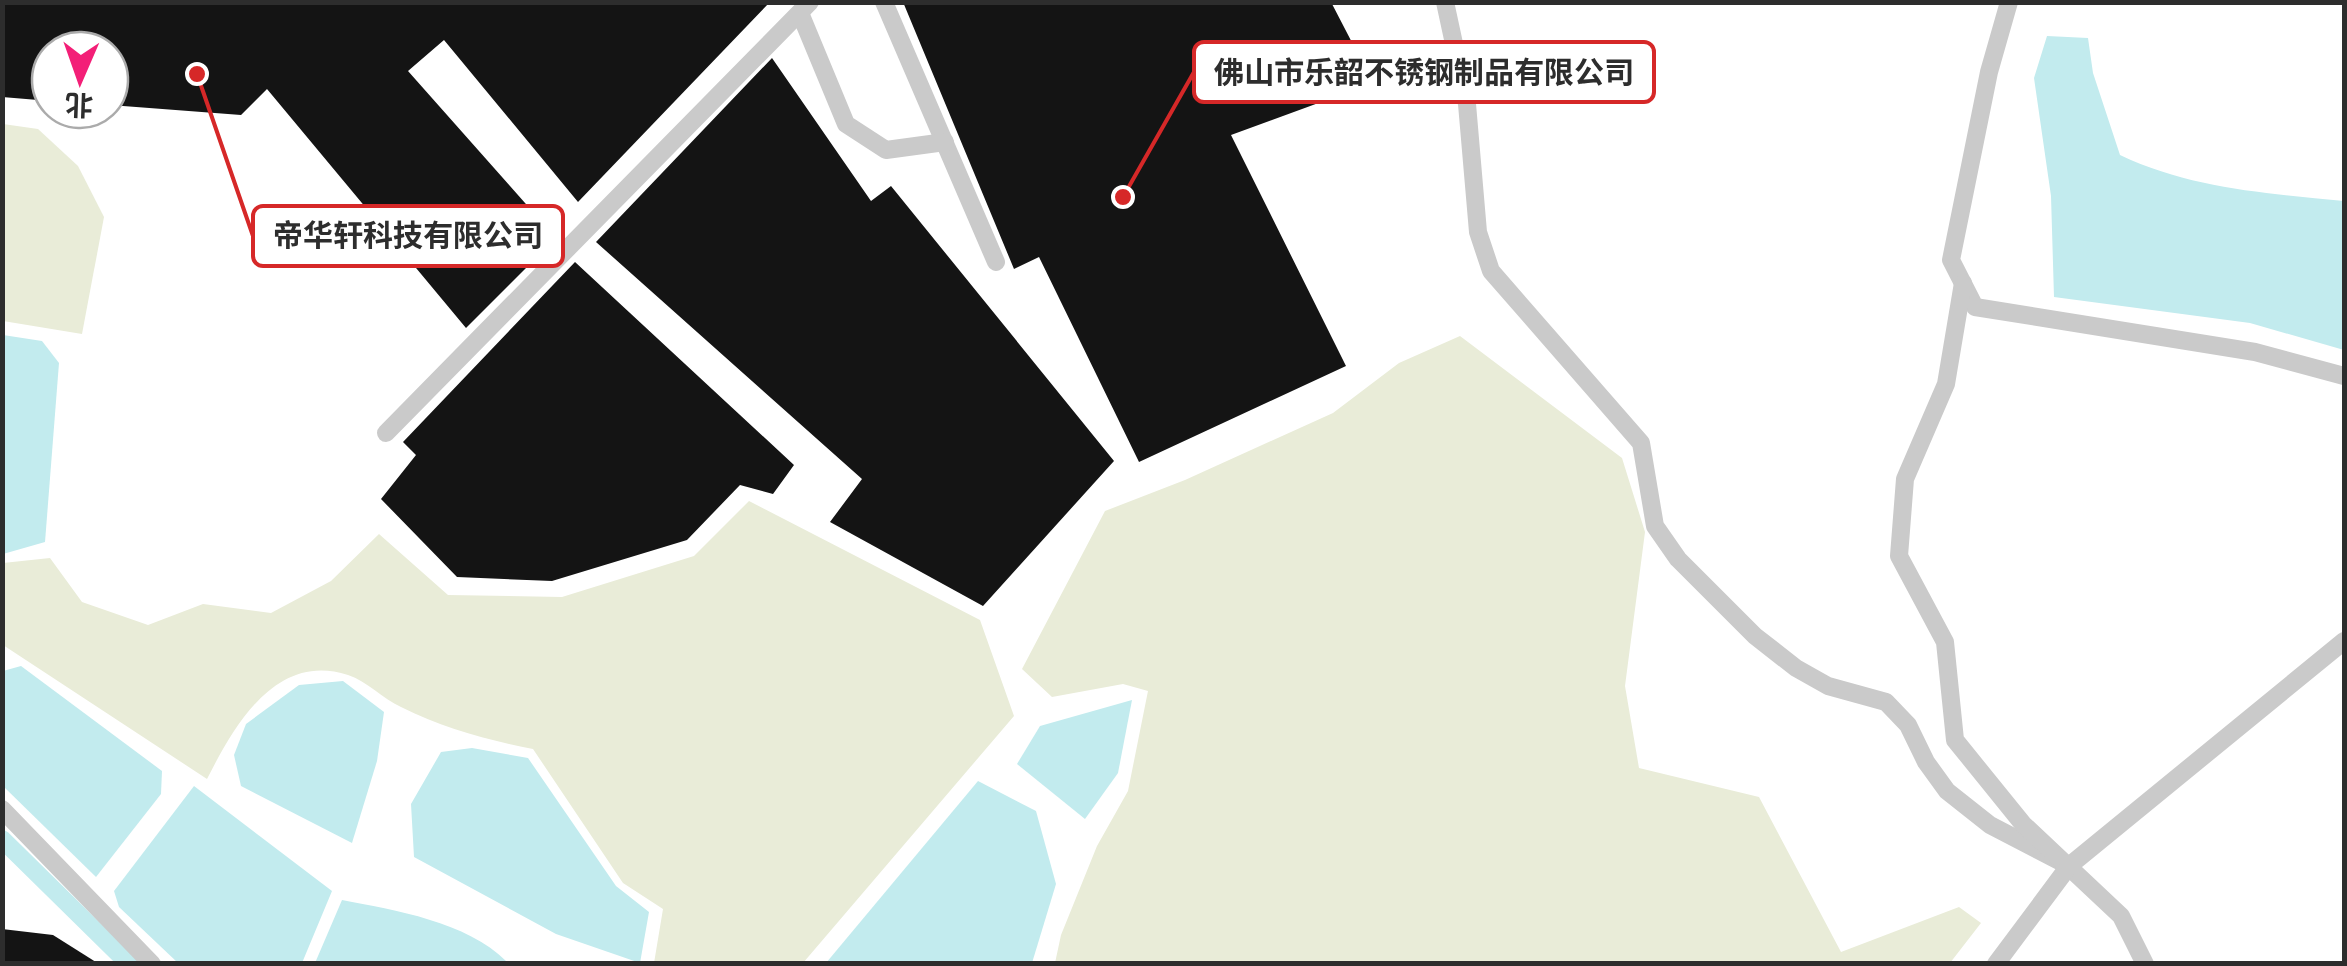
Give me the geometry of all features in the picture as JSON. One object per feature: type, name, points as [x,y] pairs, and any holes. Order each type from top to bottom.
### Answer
[{"type":"street","points":[[884,2],[996,262]]},
{"type":"street","points":[[1445,2],[1467,104],[1478,232],[1491,270],[1641,444],[1655,526],[1678,560],[1755,636],[1796,668],[1828,686],[1886,702],[1908,725],[1926,762],[1947,791],[1990,825],[2068,866]]},
{"type":"street","points":[[2010,2],[1989,72],[1951,260],[1975,307],[2255,352],[2344,376]]},
{"type":"street","points":[[386,432],[805,8],[846,124],[886,150],[945,142]]},
{"type":"street","points":[[1963,283],[1946,384],[1905,479],[1900,556],[1945,642],[1955,740],[2023,824],[2121,916],[2145,964]]},
{"type":"street","points":[[1996,964],[2068,866],[2344,641]]},
{"type":"street","points":[[2,809],[152,964]]},
{"type":"green space","points":[[3,124],[39,130],[78,166],[104,217],[82,334],[3,321]]},
{"type":"green space","points":[[1460,336],[1622,458],[1645,532],[1625,686],[1639,768],[1759,797],[1841,952],[1959,907],[1981,923],[1950,963],[1055,963],[1061,935],[1097,846],[1128,791],[1148,691],[1123,684],[1052,697],[1022,669],[1105,511],[1185,480],[1333,413],[1399,363]]},
{"type":"green space","points":[[749,501],[980,620],[1014,716],[803,963],[654,963],[663,909],[623,883],[533,749],[433,721],[394,704],[348,675],[322,670],[279,683],[244,716],[207,779],[3,645],[3,563],[50,558],[82,602],[148,625],[203,604],[271,613],[331,581],[379,534],[448,595],[562,597],[694,556]]},
{"type":"water","points":[[2047,36],[2088,38],[2093,73],[2120,155],[2202,182],[2344,201],[2344,350],[2250,323],[2054,297],[2051,196],[2034,78]]},
{"type":"water","points":[[3,335],[42,341],[59,363],[45,542],[3,554]]},
{"type":"water","points":[[21,666],[162,771],[161,794],[96,877],[3,786],[3,671]]},
{"type":"water","points":[[343,681],[384,712],[377,761],[352,843],[241,786],[234,755],[246,724],[299,685]]},
{"type":"water","points":[[1132,700],[1118,773],[1085,819],[1017,764],[1040,726]]},
{"type":"water","points":[[472,748],[528,758],[616,886],[649,912],[640,963],[556,934],[414,857],[411,804],[441,752]]},
{"type":"water","points":[[978,781],[1036,811],[1056,884],[1032,963],[826,963]]},
{"type":"water","points":[[194,786],[332,891],[302,963],[178,963],[119,907],[114,891]]},
{"type":"water","points":[[342,900],[407,913],[451,927],[506,961],[315,963]]},
{"type":"building","points":[[2,2],[770,2],[578,202],[444,40],[408,71],[556,238],[466,328],[267,89],[241,115],[130,107],[130,30],[30,30],[30,99],[2,97]]},
{"type":"building","points":[[903,2],[1331,2],[1373,83],[1231,135],[1346,366],[1139,462],[1039,257],[1014,269]]},
{"type":"building","points":[[772,58],[871,201],[891,186],[1114,461],[983,606],[830,522],[862,479],[596,242]]},
{"type":"building","points":[[575,262],[794,465],[773,494],[740,485],[687,540],[552,581],[457,577],[381,499],[416,455],[403,442]]},
{"type":"building","points":[[2,929],[53,935],[99,964],[2,964]]},
{"type":"waterway","points":[[2,839],[129,964]]},
{"type":"place","name":"帝华轩科技有限公司","points":[[197,74]]},
{"type":"place","name":"佛山市乐韶不锈钢制品有限公司","points":[[1123,197]]}]
